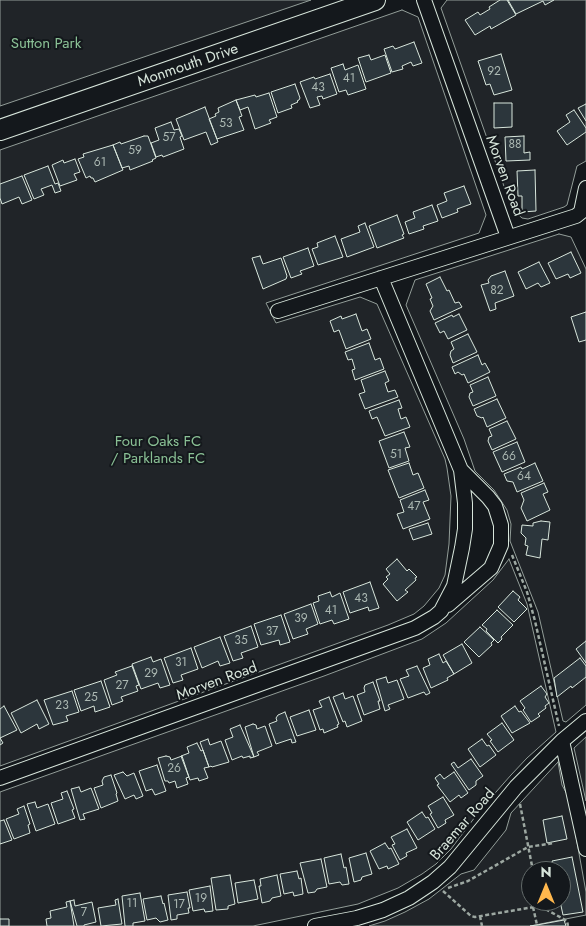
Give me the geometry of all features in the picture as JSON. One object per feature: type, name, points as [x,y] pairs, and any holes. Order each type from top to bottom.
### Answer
[{"type":"street","name":"Monmouth Drive","points":[[0,130],[375,0]]},
{"type":"street","name":"Morven Road","points":[[278,311],[508,237],[424,0]]},
{"type":"street","points":[[508,237],[565,220],[583,217],[586,188]]},
{"type":"street","name":"Morven Road","points":[[381,278],[461,470],[464,503],[462,548],[454,586],[441,611]]},
{"type":"street","name":"Morven Road","points":[[0,778],[415,628],[434,617],[491,568],[497,558],[501,537],[499,515],[495,506],[461,470]]},
{"type":"street","name":"Braemar Road","points":[[315,926],[357,918],[383,910],[409,898],[433,882],[450,867],[516,787],[562,741],[586,721]]},
{"type":"street","points":[[562,741],[586,849]]},
{"type":"path","points":[[501,537],[515,561],[527,592],[562,741]]},
{"type":"path","points":[[516,787],[531,861]]},
{"type":"path","points":[[521,908],[471,916],[442,890],[468,882],[528,847],[554,843]]},
{"type":"path","points":[[534,911],[537,925]]},
{"type":"path","points":[[549,911],[567,921],[568,926]]},
{"type":"path","points":[[480,916],[482,926]]},
{"type":"green space","name":"Sutton Park","points":[[0,0],[311,0],[0,106]]},
{"type":"green space","points":[[447,0],[586,0],[586,161],[577,166],[567,205],[564,207],[528,219],[522,218],[512,209],[441,8]]},
{"type":"green space","name":"Four Oaks FC / Parklands FC","points":[[402,10],[418,17],[486,215],[479,233],[266,303],[276,323],[360,297],[377,304],[445,459],[447,468],[451,496],[449,544],[445,575],[439,588],[424,606],[414,614],[388,625],[0,766],[0,150]]},
{"type":"green space","points":[[559,234],[571,237],[586,269],[586,705],[566,722],[563,721],[538,612],[510,541],[511,524],[507,510],[494,490],[475,471],[464,439],[406,305],[415,280]]},
{"type":"green space","points":[[509,559],[527,604],[556,732],[511,775],[481,809],[451,849],[436,864],[398,888],[358,904],[253,926],[0,926],[0,792],[422,639],[446,623],[493,580]]},
{"type":"green space","points":[[586,737],[586,801],[574,748]]},
{"type":"green space","points":[[558,762],[562,785],[569,798],[586,892],[586,915],[530,926],[369,926],[405,912],[429,899],[461,874],[474,870],[506,830],[511,813]]},
{"type":"building","points":[[500,0],[507,0],[516,15],[491,29],[490,26],[475,35],[465,20],[478,12],[480,15]]},
{"type":"building","points":[[508,0],[554,0],[545,5],[543,1],[516,14]]},
{"type":"building","points":[[414,42],[422,63],[413,66],[411,62],[402,66],[403,69],[392,72],[384,49],[393,46],[395,49]]},
{"type":"building","points":[[501,54],[512,90],[494,95],[490,84],[486,85],[478,61]]},
{"type":"building","points":[[369,55],[371,60],[385,55],[391,73],[366,82],[358,58]]},
{"type":"building","points":[[343,64],[345,70],[358,65],[366,89],[348,95],[346,90],[339,92],[331,68]]},
{"type":"building","points":[[330,74],[337,94],[323,99],[322,96],[317,97],[320,105],[310,108],[300,82]]},
{"type":"building","points":[[295,84],[300,98],[298,102],[291,105],[292,108],[278,113],[271,92]]},
{"type":"building","points":[[269,93],[277,117],[269,120],[271,123],[255,129],[248,107],[240,110],[236,100]]},
{"type":"building","points":[[236,100],[242,116],[239,117],[244,130],[217,139],[209,119],[216,116],[215,114],[219,112],[218,108]]},
{"type":"building","points":[[494,103],[512,103],[512,127],[494,128]]},
{"type":"building","points":[[586,104],[586,121],[578,108]]},
{"type":"building","points":[[205,107],[218,142],[211,145],[206,132],[184,140],[176,119]]},
{"type":"building","points":[[574,110],[586,128],[586,132],[567,145],[557,131],[570,122],[566,115]]},
{"type":"building","points":[[171,122],[174,130],[179,129],[184,149],[163,157],[162,155],[156,157],[151,143],[159,140],[155,128]]},
{"type":"building","points":[[148,136],[156,158],[130,170],[129,166],[122,168],[113,145]]},
{"type":"building","points":[[524,136],[524,153],[530,152],[530,160],[506,161],[505,137]]},
{"type":"building","points":[[113,145],[123,170],[95,182],[90,176],[86,178],[78,159],[84,157],[83,154]]},
{"type":"building","points":[[75,159],[80,172],[74,174],[77,180],[60,186],[52,165],[63,160],[64,163]]},
{"type":"building","points":[[48,166],[55,184],[58,183],[61,191],[55,193],[52,185],[41,189],[44,195],[34,199],[24,175]]},
{"type":"building","points":[[535,170],[536,211],[522,212],[522,196],[518,196],[517,171]]},
{"type":"building","points":[[22,176],[32,200],[22,204],[19,197],[2,204],[0,184]]},
{"type":"building","points":[[464,186],[471,204],[457,209],[458,212],[442,218],[437,205],[447,201],[444,193]]},
{"type":"building","points":[[432,205],[438,221],[423,226],[424,229],[409,234],[405,222],[415,218],[413,212]]},
{"type":"building","points":[[397,215],[404,238],[377,248],[369,226]]},
{"type":"building","points":[[365,223],[374,247],[347,257],[341,239],[360,232],[358,226]]},
{"type":"building","points":[[335,236],[343,257],[318,265],[312,249],[318,247],[317,243]]},
{"type":"building","points":[[308,248],[314,266],[300,271],[302,274],[291,278],[283,257]]},
{"type":"building","points":[[571,252],[581,273],[570,278],[568,274],[556,279],[548,263]]},
{"type":"building","points":[[260,256],[263,264],[281,258],[287,276],[286,279],[263,289],[252,258]]},
{"type":"building","points":[[539,262],[550,283],[541,287],[538,283],[526,289],[518,272]]},
{"type":"building","points":[[505,271],[514,296],[495,303],[496,309],[490,311],[481,285],[489,283],[488,280],[491,276]]},
{"type":"building","points":[[440,277],[455,303],[459,302],[462,307],[434,320],[430,311],[433,306],[430,299],[432,298],[426,284]]},
{"type":"building","points":[[586,312],[586,340],[579,342],[571,317]]},
{"type":"building","points":[[356,314],[362,331],[367,329],[371,339],[346,349],[339,330],[334,332],[330,321],[341,316],[342,319]]},
{"type":"building","points":[[459,314],[467,330],[448,339],[444,331],[440,333],[435,323],[452,315],[453,317]]},
{"type":"building","points":[[468,334],[477,352],[453,363],[450,355],[454,349],[451,342]]},
{"type":"building","points":[[369,343],[375,360],[380,358],[384,369],[355,380],[352,370],[355,369],[352,359],[348,360],[345,352]]},
{"type":"building","points":[[478,355],[482,365],[485,363],[490,372],[468,383],[464,374],[462,375],[458,372],[455,374],[452,367]]},
{"type":"building","points":[[385,371],[389,381],[385,383],[388,392],[395,390],[398,397],[365,409],[359,394],[365,392],[361,380]]},
{"type":"building","points":[[488,377],[496,396],[473,406],[469,397],[470,393],[473,392],[470,385]]},
{"type":"building","points":[[497,399],[506,418],[487,427],[483,417],[477,416],[474,409]]},
{"type":"building","points":[[399,400],[402,408],[398,409],[401,419],[406,417],[410,427],[385,436],[377,417],[372,419],[369,411]]},
{"type":"building","points":[[507,421],[516,439],[492,450],[488,441],[489,437],[492,436],[489,429]]},
{"type":"building","points":[[404,432],[410,447],[405,448],[409,461],[389,468],[379,441]]},
{"type":"building","points":[[517,442],[525,462],[502,472],[493,452]]},
{"type":"building","points":[[409,463],[413,475],[418,473],[424,488],[399,498],[388,470]]},
{"type":"building","points":[[535,463],[543,481],[517,492],[513,482],[507,481],[504,474]]},
{"type":"building","points":[[544,483],[548,492],[543,494],[550,510],[527,521],[521,508],[524,500],[521,493]]},
{"type":"building","points":[[425,490],[429,500],[423,502],[430,519],[403,529],[397,514],[404,512],[400,500]]},
{"type":"building","points":[[541,521],[550,522],[548,540],[542,539],[540,558],[526,555],[528,546],[525,545],[526,538],[521,533],[522,525],[533,526],[533,523]]},
{"type":"building","points":[[428,523],[432,534],[413,540],[409,529]]},
{"type":"building","points":[[397,559],[407,571],[409,569],[417,577],[405,590],[408,592],[397,601],[383,584],[388,579],[386,577],[390,574],[386,569]]},
{"type":"building","points":[[370,582],[379,608],[369,611],[368,607],[350,613],[343,592]]},
{"type":"building","points":[[513,591],[520,597],[518,600],[527,609],[514,622],[498,607]]},
{"type":"building","points":[[330,592],[332,597],[340,593],[349,619],[334,624],[332,620],[320,624],[313,603],[319,601],[318,596]]},
{"type":"building","points":[[311,604],[318,624],[306,629],[308,634],[293,639],[284,614]]},
{"type":"building","points":[[497,610],[513,625],[501,637],[502,639],[498,643],[482,625]]},
{"type":"building","points":[[281,615],[290,642],[280,645],[279,640],[261,645],[254,624]]},
{"type":"building","points":[[251,626],[258,647],[241,653],[243,658],[233,661],[224,636]]},
{"type":"building","points":[[480,627],[494,640],[491,643],[492,645],[479,657],[464,642]]},
{"type":"building","points":[[220,637],[230,663],[220,666],[218,661],[202,668],[194,647]]},
{"type":"building","points":[[586,641],[586,663],[576,649]]},
{"type":"building","points":[[462,644],[472,663],[454,674],[443,655]]},
{"type":"building","points":[[191,648],[198,669],[181,675],[183,680],[173,683],[164,658]]},
{"type":"building","points":[[439,654],[443,663],[446,661],[454,674],[447,678],[448,680],[431,688],[423,668],[430,665],[428,659]]},
{"type":"building","points":[[151,657],[153,662],[161,659],[170,685],[160,688],[158,683],[141,689],[132,664]]},
{"type":"building","points":[[580,658],[586,666],[586,677],[557,697],[554,678]]},
{"type":"building","points":[[132,666],[139,685],[136,686],[138,691],[121,697],[123,701],[112,705],[104,680],[117,675],[115,672]]},
{"type":"building","points":[[417,666],[430,693],[426,695],[424,692],[408,698],[400,679],[409,676],[406,670]]},
{"type":"building","points":[[386,677],[388,683],[397,680],[404,699],[388,705],[390,709],[385,711],[376,680]]},
{"type":"building","points":[[101,681],[110,707],[95,712],[94,706],[81,711],[74,690]]},
{"type":"building","points":[[373,682],[380,701],[378,701],[380,709],[364,715],[357,695],[365,692],[365,685]]},
{"type":"building","points":[[541,686],[547,694],[545,697],[549,703],[538,714],[540,716],[531,722],[523,710],[525,708],[520,701]]},
{"type":"building","points":[[72,691],[79,712],[66,716],[68,721],[53,725],[44,700]]},
{"type":"building","points":[[343,693],[345,699],[353,696],[362,721],[347,727],[345,721],[343,722],[333,697]]},
{"type":"building","points":[[329,697],[339,724],[337,725],[338,727],[324,733],[323,729],[320,730],[313,710],[322,707],[319,701]]},
{"type":"building","points":[[37,700],[49,724],[39,729],[37,724],[21,733],[11,713]]},
{"type":"building","points":[[4,706],[17,730],[0,738],[0,709]]},
{"type":"building","points":[[515,706],[530,723],[512,733],[501,716]]},
{"type":"building","points":[[309,710],[316,730],[297,736],[290,717]]},
{"type":"building","points":[[285,712],[296,742],[292,743],[291,739],[276,744],[269,724],[277,721],[278,715]]},
{"type":"building","points":[[502,723],[514,740],[498,752],[487,734]]},
{"type":"building","points":[[253,724],[256,725],[257,729],[265,726],[272,746],[257,752],[259,755],[254,757],[245,727]]},
{"type":"building","points":[[240,725],[254,757],[243,758],[242,756],[232,760],[225,740],[233,737],[230,729]]},
{"type":"building","points":[[208,739],[210,745],[221,741],[229,762],[209,767],[200,742]]},
{"type":"building","points":[[482,739],[496,755],[480,767],[468,749]]},
{"type":"building","points":[[197,743],[201,751],[203,750],[209,767],[204,768],[208,778],[199,781],[198,778],[190,780],[181,756],[189,753],[187,747]]},
{"type":"building","points":[[182,756],[189,777],[186,778],[188,784],[177,788],[175,781],[169,783],[165,781],[158,758],[170,757],[171,760]]},
{"type":"building","points":[[471,759],[483,776],[469,790],[451,764],[454,762],[458,768]]},
{"type":"building","points":[[157,765],[166,791],[155,795],[152,789],[146,791],[139,771]]},
{"type":"building","points":[[123,772],[127,776],[134,773],[143,796],[136,799],[134,795],[125,799],[114,775]]},
{"type":"building","points":[[454,772],[468,793],[461,798],[459,795],[450,802],[437,785],[439,784],[435,778],[440,774],[444,779]]},
{"type":"building","points":[[111,775],[118,801],[101,808],[94,788],[103,785],[104,777]]},
{"type":"building","points":[[79,787],[81,792],[91,788],[99,809],[83,814],[85,819],[80,820],[71,789]]},
{"type":"building","points":[[67,791],[74,809],[72,810],[75,818],[58,824],[51,803],[63,799],[61,793]]},
{"type":"building","points":[[443,797],[454,815],[445,820],[446,823],[438,828],[428,806]]},
{"type":"building","points":[[35,802],[37,808],[48,804],[55,824],[36,831],[27,804]]},
{"type":"building","points":[[24,806],[30,824],[28,825],[30,833],[14,839],[6,819],[19,814],[17,809]]},
{"type":"building","points":[[422,812],[426,818],[428,817],[435,829],[418,840],[407,822]]},
{"type":"building","points":[[562,816],[567,839],[547,843],[543,820]]},
{"type":"building","points":[[4,820],[12,840],[0,844],[0,821]]},
{"type":"building","points":[[407,829],[417,848],[406,853],[407,856],[400,860],[392,845],[395,844],[391,837]]},
{"type":"building","points":[[385,843],[389,849],[391,848],[399,864],[388,869],[387,866],[379,869],[370,851]]},
{"type":"building","points":[[366,853],[372,874],[354,882],[349,858]]},
{"type":"building","points":[[341,854],[349,884],[342,885],[340,882],[329,884],[324,858]]},
{"type":"building","points":[[572,857],[583,912],[563,915],[562,911],[571,911],[571,861],[552,861]]},
{"type":"building","points":[[321,859],[327,887],[308,893],[300,863]]},
{"type":"building","points":[[297,871],[299,879],[301,878],[303,894],[294,896],[293,892],[284,894],[280,874]]},
{"type":"building","points":[[230,875],[235,904],[228,906],[228,909],[216,910],[211,878]]},
{"type":"building","points":[[277,875],[281,896],[262,903],[259,886],[261,886],[260,879]]},
{"type":"building","points":[[254,880],[258,899],[238,903],[235,883]]},
{"type":"building","points":[[210,886],[213,911],[205,912],[204,909],[193,911],[189,890]]},
{"type":"building","points":[[187,892],[189,913],[177,915],[177,919],[171,920],[168,895]]},
{"type":"building","points":[[140,893],[145,921],[133,923],[133,926],[125,926],[122,896]]},
{"type":"building","points":[[161,896],[168,920],[160,922],[156,918],[147,920],[143,899]]},
{"type":"building","points":[[118,899],[122,924],[101,926],[98,908],[116,905],[115,900]]},
{"type":"building","points":[[74,900],[75,906],[92,902],[96,922],[77,926],[70,901]]},
{"type":"building","points":[[70,901],[74,926],[47,926],[46,919],[51,918],[50,911],[67,907],[66,902]]},
{"type":"building","points":[[0,919],[9,919],[9,926],[0,926]]},
{"type":"building","points":[[564,920],[566,926],[530,926],[537,925]]}]
